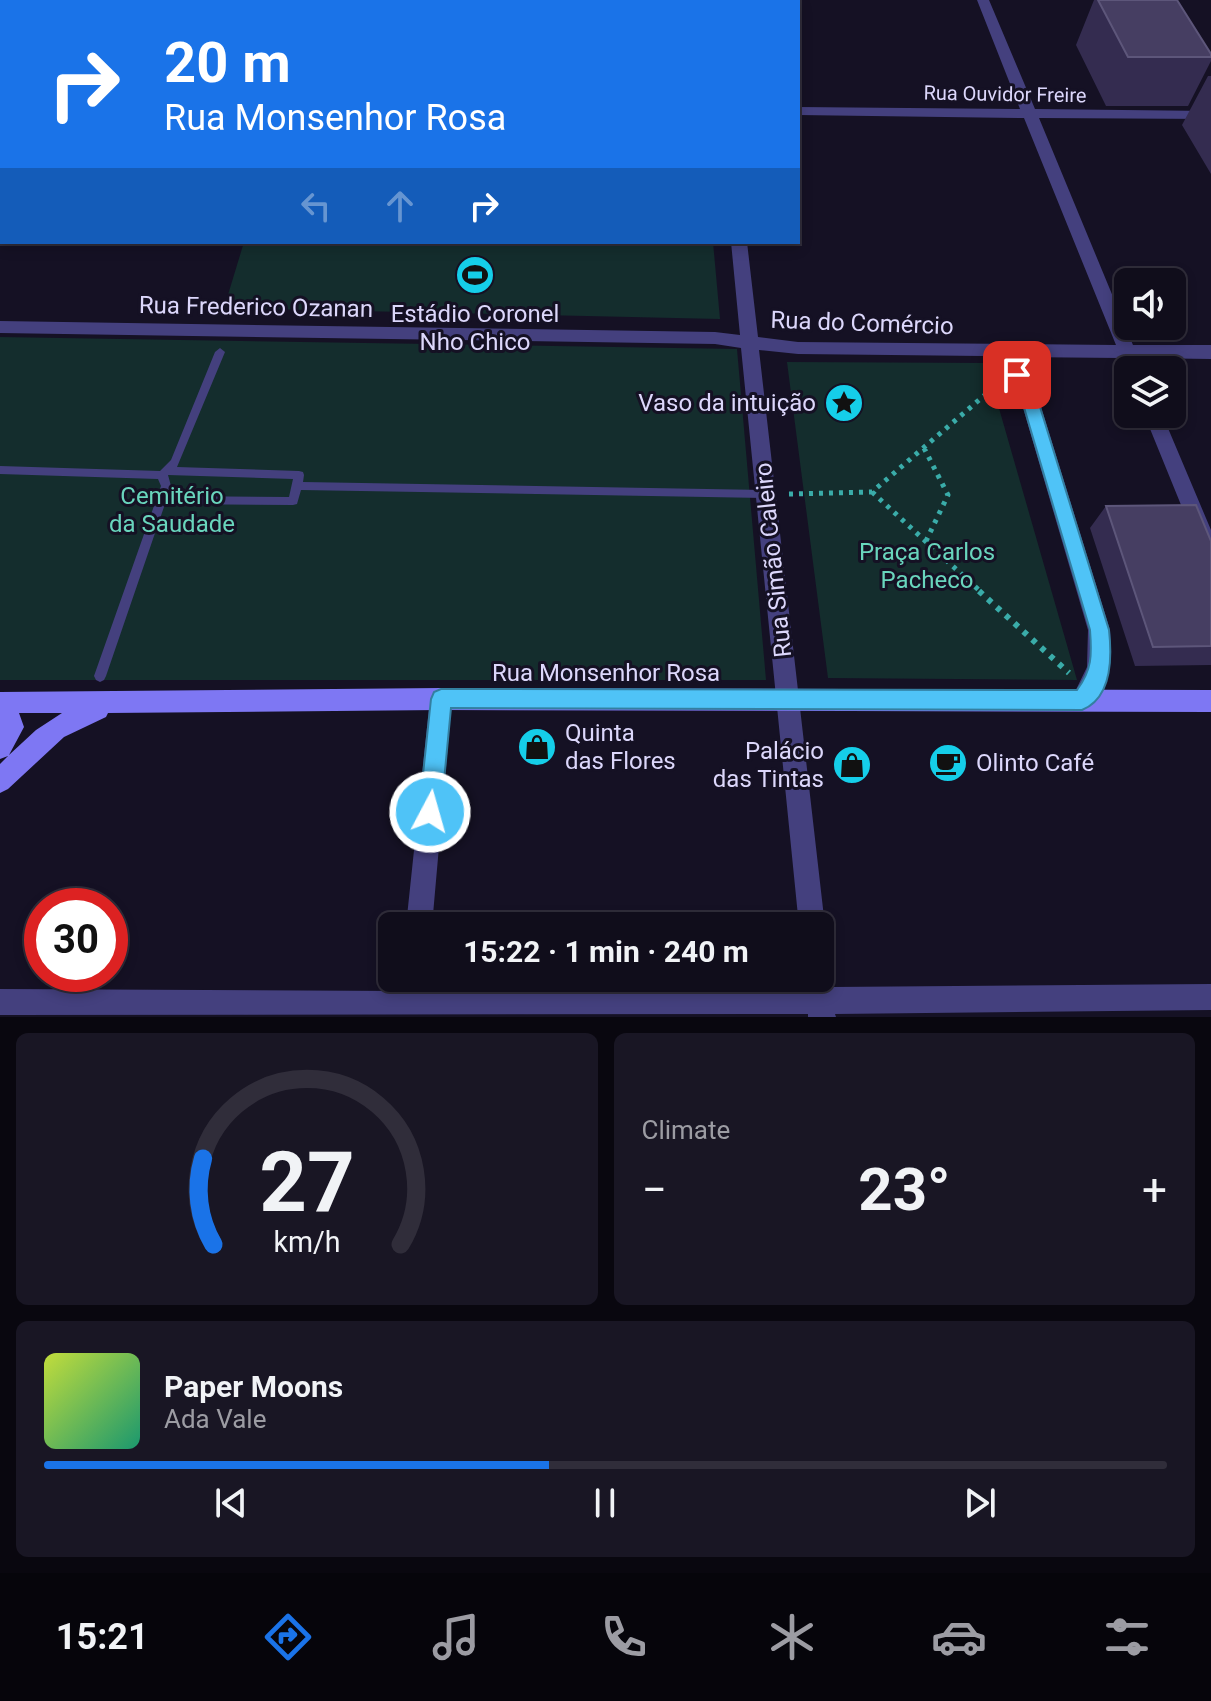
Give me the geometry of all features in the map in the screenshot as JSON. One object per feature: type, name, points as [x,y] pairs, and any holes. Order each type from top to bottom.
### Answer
[{"type":"street","points":[[983,0],[1129,356]]},
{"type":"street","points":[[1203,96],[1211,112]]},
{"type":"street","name":"Rua Ouvidor Freire","points":[[800,111],[1030,115],[1211,112]]},
{"type":"street","name":"Rua Simão Caleiro","points":[[739,244],[810,912]]},
{"type":"street","name":"Rua Frederico Ozanan","points":[[0,327],[715,338],[752,343]]},
{"type":"street","name":"Rua do Comércio","points":[[752,343],[798,348],[1211,352]]},
{"type":"street","points":[[987,350],[1017,375],[1028,394],[1099,630],[1102,660],[1096,682],[1079,690]]},
{"type":"street","points":[[1159,428],[1211,554]]},
{"type":"street","name":"Rua Monsenhor Rosa","points":[[0,703],[787,699],[1079,690],[1211,701]]},
{"type":"street","points":[[420,912],[441,699]]},
{"type":"street","points":[[0,781],[42,737],[79,715],[119,703]]},
{"type":"street","points":[[0,710],[8,714],[12,727],[0,748]]},
{"type":"street","points":[[0,1002],[411,1011],[820,998],[1211,997]]},
{"type":"lane","points":[[164,473],[175,462],[220,352]]},
{"type":"lane","points":[[0,470],[299,475],[293,501],[161,500]]},
{"type":"lane","points":[[100,676],[166,486],[164,473]]},
{"type":"lane","points":[[298,486],[767,494]]},
{"type":"path","points":[[767,494],[872,492],[993,388]]},
{"type":"path","points":[[924,448],[948,495],[926,541]]},
{"type":"path","points":[[872,492],[1079,690]]},
{"type":"green space","name":"Estádio Coronel Nho Chico","points":[[243,244],[713,244],[720,319],[224,308]]},
{"type":"green space","name":"Cemitério da Saudade","points":[[0,337],[737,349],[766,680],[0,680]]},
{"type":"green space","name":"Praça Carlos Pacheco","points":[[787,362],[986,363],[1077,680],[828,678]]},
{"type":"building","points":[[1098,0],[1177,0],[1211,57],[1128,57]]},
{"type":"building","points":[[1196,505],[1211,541],[1211,646],[1153,647],[1106,506]]},
{"type":"place","name":"Estádio Coronel Nho Chico","points":[[475,275]]},
{"type":"place","name":"Vaso da intuição","points":[[844,403]]},
{"type":"place","name":"Quinta das Flores","points":[[537,747]]},
{"type":"place","name":"Olinto Café","points":[[948,763]]},
{"type":"place","name":"Palácio das Tintas","points":[[852,765]]},
{"type":"route","points":[[430,812],[441,699],[1082,700],[1096,682],[1102,660],[1099,630],[1028,394],[1017,375]]}]
